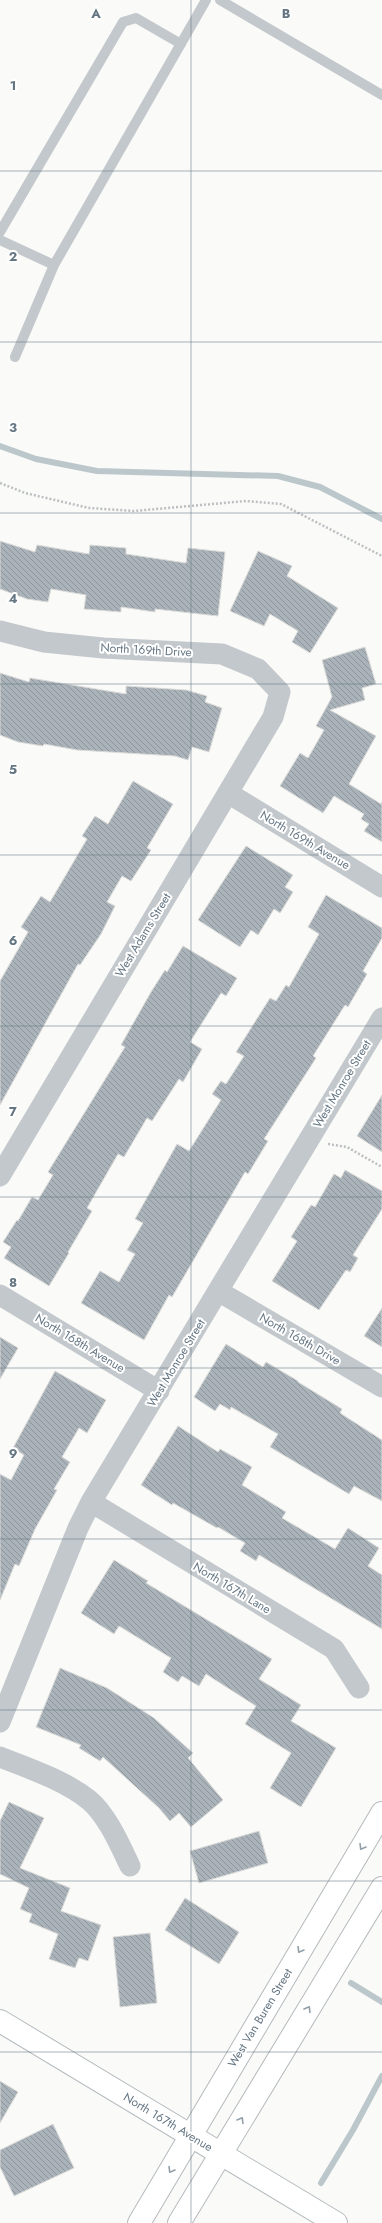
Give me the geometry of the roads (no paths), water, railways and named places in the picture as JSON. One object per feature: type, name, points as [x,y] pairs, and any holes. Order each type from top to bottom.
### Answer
[{"type":"main road","name":"West Van Buren Street","points":[[139,2223],[382,1813]]},
{"type":"main road","points":[[178,2223],[382,1888]]},
{"type":"main road","name":"North 167th Avenue","points":[[0,2021],[336,2223]]},
{"type":"street","name":"North 169th Drive","points":[[0,631],[52,643],[103,648],[222,654],[258,668],[280,692]]},
{"type":"street","name":"West Adams Street","points":[[0,1176],[273,717],[280,692]]},
{"type":"street","name":"North 169th Avenue","points":[[228,793],[382,887]]},
{"type":"street","name":"West Monroe Street","points":[[0,1722],[78,1528],[91,1502],[382,1018]]},
{"type":"street","name":"North 168th Drive","points":[[218,1291],[382,1387]]},
{"type":"street","name":"North 168th Avenue","points":[[0,1295],[159,1391]]},
{"type":"street","name":"North 167th Lane","points":[[91,1502],[334,1649],[358,1688]]},
{"type":"street","points":[[0,1757],[59,1782],[90,1801],[116,1835],[130,1866]]},
{"type":"lane","points":[[15,357],[54,266],[206,0]]},
{"type":"lane","points":[[220,0],[382,95]]},
{"type":"lane","points":[[0,232],[123,22],[136,18],[181,44]]},
{"type":"lane","points":[[0,240],[54,266]]},
{"type":"waterway","points":[[0,446],[36,459],[97,471],[278,476],[320,487],[382,519]]},
{"type":"waterway","points":[[351,1983],[382,2002]]},
{"type":"waterway","points":[[321,2183],[353,2130],[382,2076]]}]
